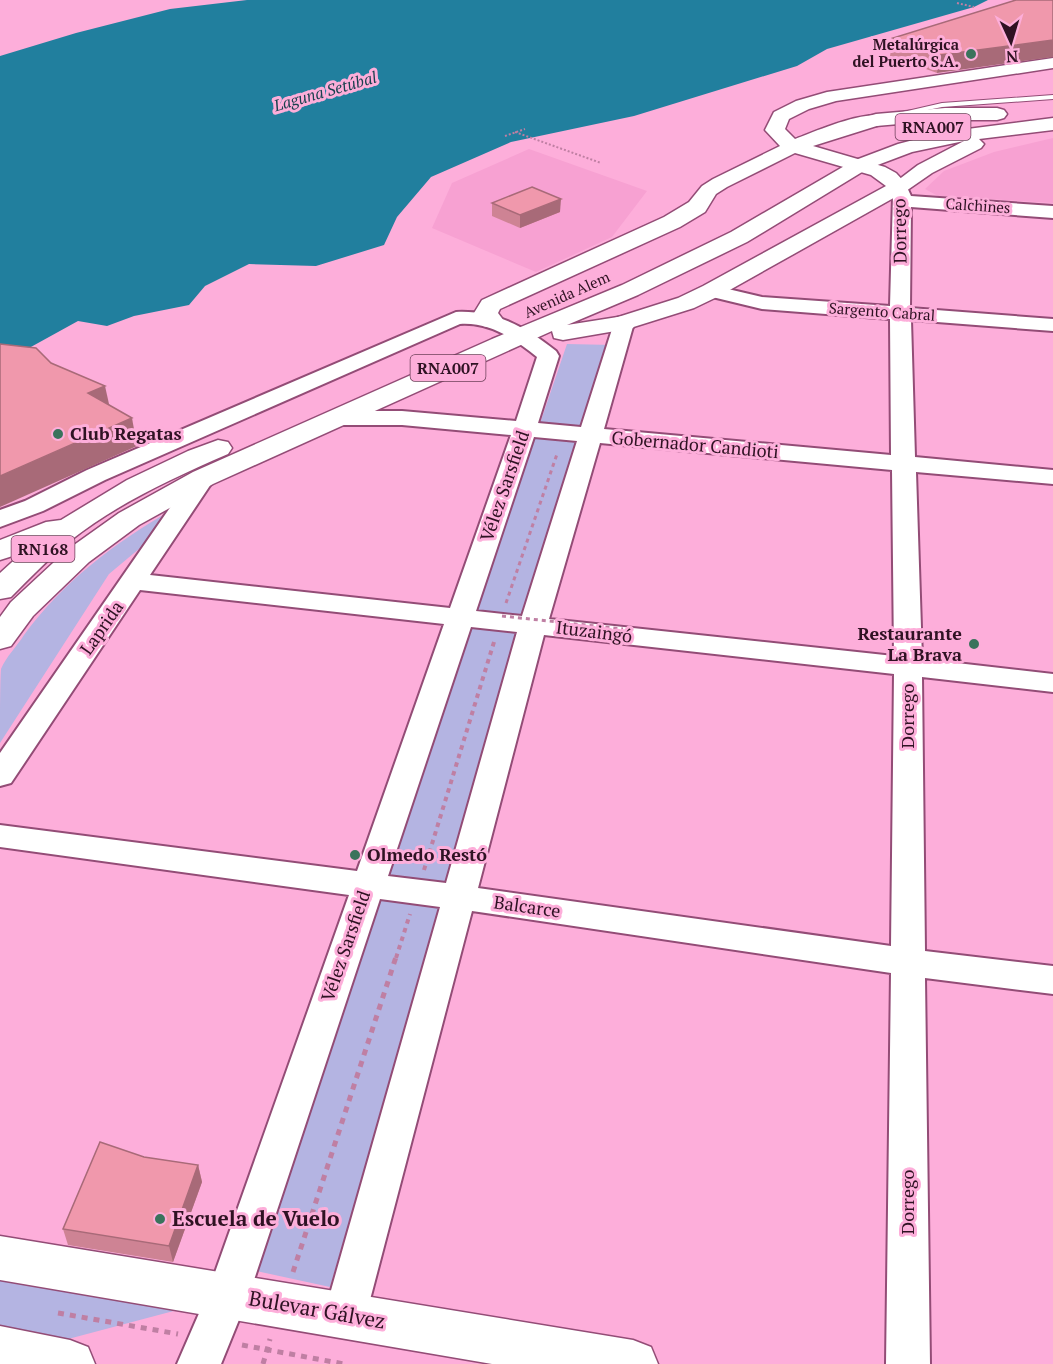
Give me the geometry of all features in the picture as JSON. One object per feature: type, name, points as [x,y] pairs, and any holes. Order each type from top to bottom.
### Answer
[{"type":"main road","points":[[791,146],[777,135],[775,121],[783,114],[818,100],[870,89],[951,80],[1053,63]]},
{"type":"main road","points":[[956,114],[1048,119],[958,150],[901,194],[686,303],[624,323],[509,333],[486,313],[490,305],[672,222],[697,207],[713,187],[791,146],[820,134],[876,120],[956,114]]},
{"type":"main road","name":"RNA007","points":[[812,169],[833,157],[887,137],[913,131],[1048,119]]},
{"type":"main road","name":"Avenida Alem","points":[[91,514],[160,474],[509,333],[630,290],[739,237],[860,165],[922,143],[1048,119]]},
{"type":"main road","name":"Dorrego","points":[[791,146],[884,173],[901,194]]},
{"type":"main road","name":"Avenida Alem","points":[[203,478],[338,418],[713,228]]},
{"type":"main road","name":"RNA007","points":[[0,639],[22,609],[78,556],[129,519],[203,478]]},
{"type":"main road","points":[[0,551],[91,514]]},
{"type":"main road","name":"RN168","points":[[0,590],[62,534],[91,514]]},
{"type":"main road","name":"Bulevar Gálvez","points":[[0,1258],[633,1364]]},
{"type":"main road","points":[[0,1350],[70,1364]]},
{"type":"street","name":"Calchines","points":[[901,194],[1053,212]]},
{"type":"street","name":"Dorrego","points":[[901,194],[900,313],[908,669],[908,1364]]},
{"type":"street","name":"Sargento Cabral","points":[[711,291],[762,303],[1053,325]]},
{"type":"street","points":[[0,519],[448,321],[467,317],[509,333]]},
{"type":"street","points":[[345,1315],[457,897],[533,625],[578,434],[624,323]]},
{"type":"street","name":"Vélez Sarsfield","points":[[199,1364],[228,1295],[548,356],[509,333]]},
{"type":"street","name":"Gobernador Candioti","points":[[338,418],[402,418],[525,428],[1053,477]]},
{"type":"street","name":"Laprida","points":[[0,776],[203,478]]},
{"type":"street","name":"Ituzaingó","points":[[134,581],[460,614],[533,625],[908,669],[1053,683]]},
{"type":"street","name":"Balcarce","points":[[0,836],[457,897],[908,962],[1053,980]]},
{"type":"lane","points":[[876,120],[942,105],[1053,97]]},
{"type":"path","points":[[957,3],[974,7]]},
{"type":"path","points":[[505,136],[525,129]]},
{"type":"path","points":[[515,132],[601,163]]},
{"type":"path","points":[[301,1250],[418,892],[501,619],[578,434]]},
{"type":"path","points":[[460,614],[623,629]]},
{"type":"shaded area","points":[[1053,138],[1053,203],[938,196],[925,189],[944,171],[994,152]]},
{"type":"shaded area","points":[[529,149],[647,191],[612,237],[536,272],[432,228],[452,183]]},
{"type":"shaded area","points":[[567,344],[613,345],[516,656],[330,1287],[252,1270]]},
{"type":"shaded area","points":[[170,511],[158,533],[109,574],[0,743],[1,669],[9,656],[39,616],[73,581],[109,550]]},
{"type":"shaded area","points":[[0,1264],[215,1300],[38,1347],[0,1338]]},
{"type":"water","name":"Laguna Setúbal","points":[[247,0],[988,0],[974,7],[827,49],[797,66],[634,116],[511,142],[431,177],[397,217],[384,245],[316,266],[249,264],[205,286],[189,305],[134,316],[107,326],[78,321],[0,364],[0,56],[76,33],[170,9]]},
{"type":"building","points":[[1016,0],[1053,0],[1053,40],[940,55],[893,38]]},
{"type":"building","points":[[532,187],[561,199],[520,215],[492,203]]},
{"type":"building","name":"Club Regatas","points":[[0,344],[36,348],[51,363],[105,386],[88,393],[132,418],[0,476]]},
{"type":"building","points":[[100,1142],[144,1157],[198,1165],[169,1246],[63,1229]]},
{"type":"place","name":"Metalúrgica del Puerto S.A.","points":[[971,54]]},
{"type":"place","name":"Club Regatas","points":[[58,434]]},
{"type":"place","name":"Restaurante La Brava","points":[[974,644]]},
{"type":"place","name":"Olmedo Restó","points":[[355,855]]},
{"type":"place","name":"Escuela de Vuelo","points":[[160,1219]]}]
